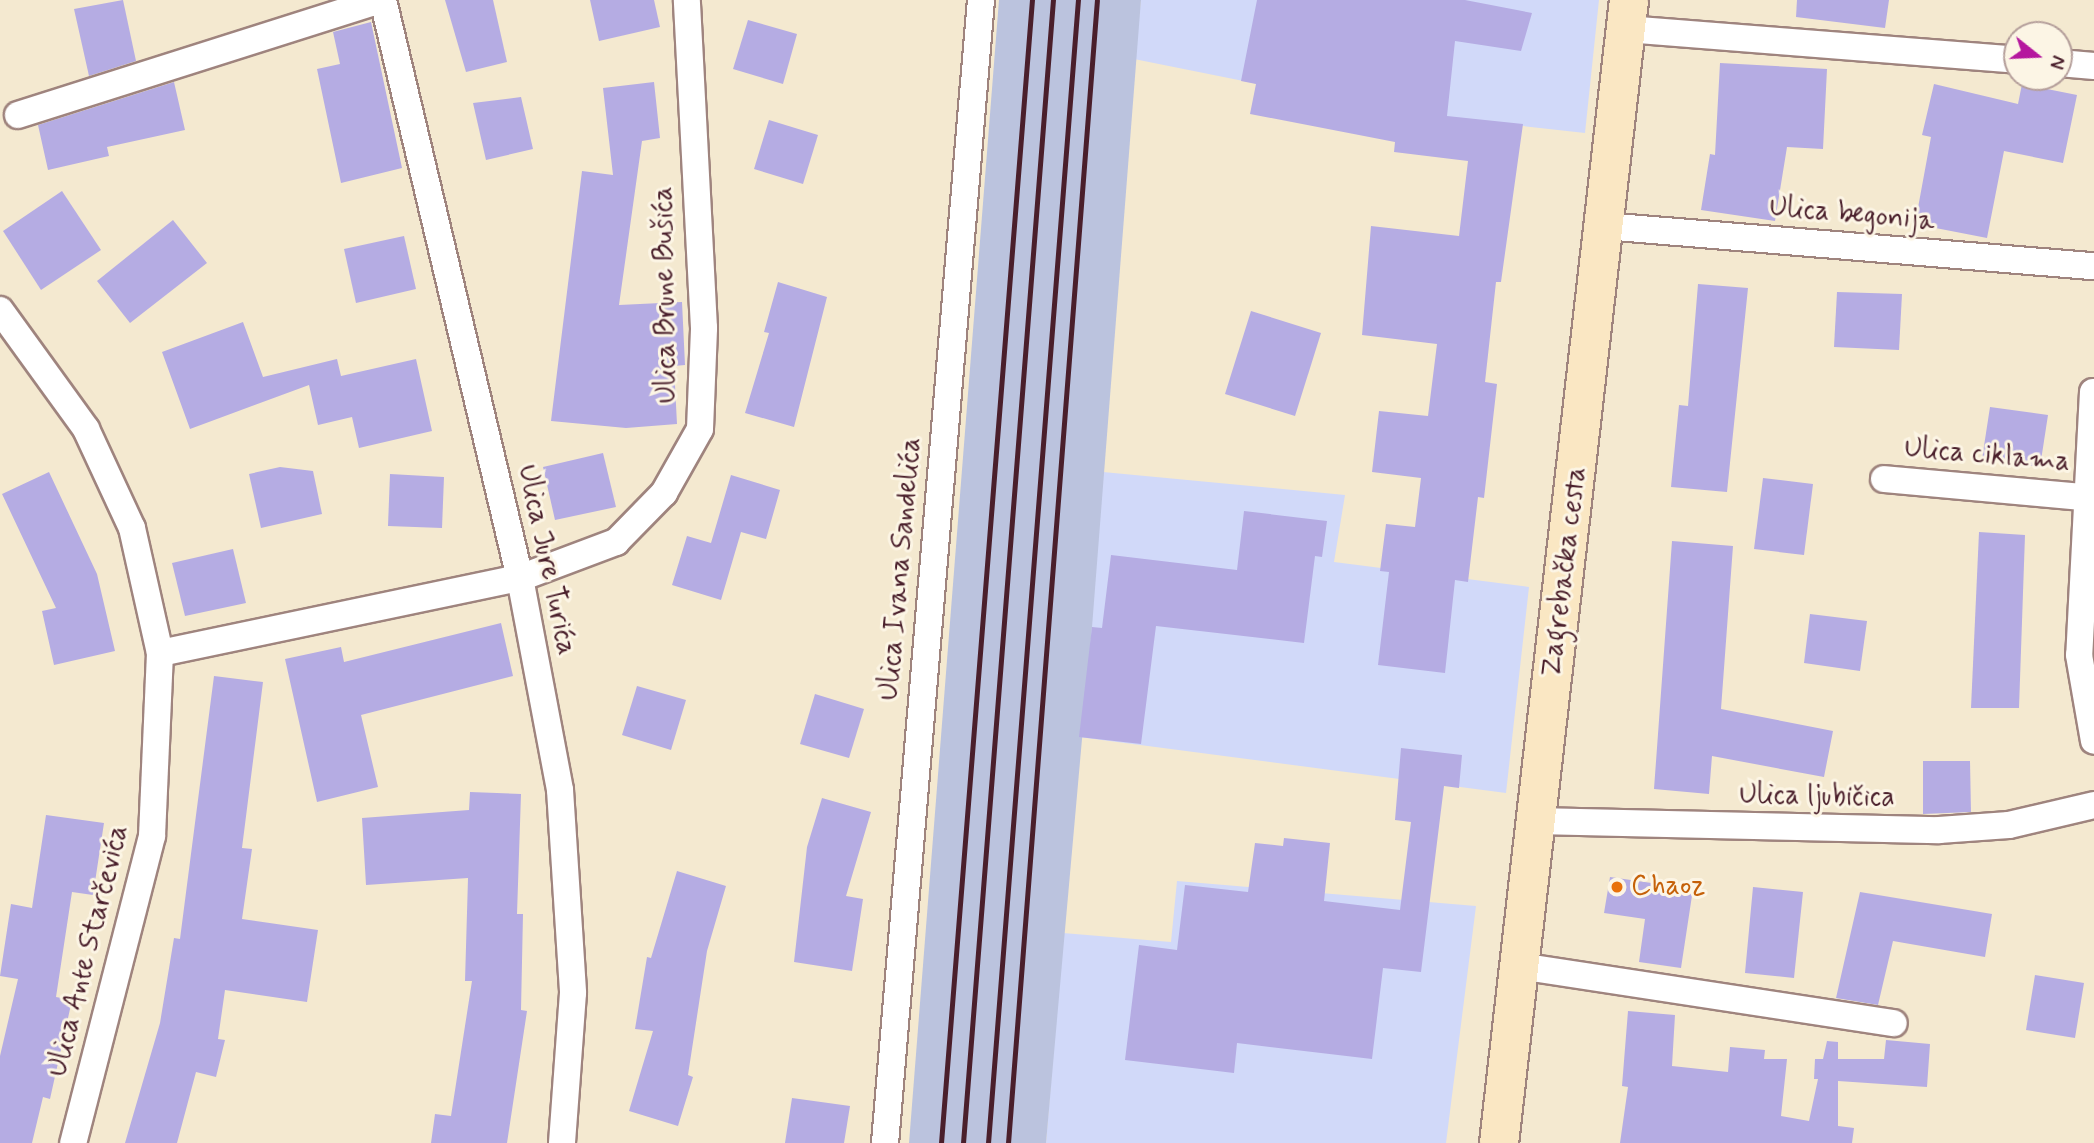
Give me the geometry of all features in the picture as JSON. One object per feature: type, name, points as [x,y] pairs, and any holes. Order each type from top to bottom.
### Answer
[{"type":"main road","name":"Zagrebačka cesta","points":[[1499,1143],[1628,15]]},
{"type":"street","name":"Ulica Jure Turića","points":[[18,115],[382,0],[520,578],[560,790],[573,993],[562,1143]]},
{"type":"street","name":"Ulica Brune Bušića","points":[[160,653],[520,578],[616,542],[664,493],[700,429],[704,328],[687,0]]},
{"type":"street","name":"Ulica Ivana Sandelića","points":[[885,1143],[981,0]]},
{"type":"street","points":[[1628,15],[2003,58]]},
{"type":"street","points":[[2073,64],[2094,66]]},
{"type":"street","name":"Ulica begonija","points":[[1604,226],[2094,266]]},
{"type":"street","name":"Ulica Ante Starčevića","points":[[0,310],[86,429],[98,454],[132,528],[160,653],[152,836],[73,1143]]},
{"type":"street","name":"Ulica ciklama","points":[[2093,392],[2079,655],[2094,741]]},
{"type":"street","name":"Ulica ciklama","points":[[1884,479],[2089,497]]},
{"type":"street","name":"Ulica ljubičica","points":[[1536,821],[1939,830],[2009,825],[2094,805]]},
{"type":"street","points":[[1520,965],[1894,1023]]},
{"type":"shaded area","points":[[999,0],[1141,0],[1092,627],[1046,1143],[909,1143]]},
{"type":"shaded area","points":[[1141,0],[1599,0],[1585,133],[1398,112],[1134,59]]},
{"type":"shaded area","points":[[1103,472],[1345,495],[1334,562],[1529,587],[1506,793],[1079,737]]},
{"type":"shaded area","points":[[1177,881],[1476,906],[1446,1143],[1046,1143],[1063,933],[1171,942]]},
{"type":"building","points":[[123,0],[136,61],[89,76],[74,9]]},
{"type":"building","points":[[445,0],[493,0],[507,62],[466,72]]},
{"type":"building","points":[[590,0],[654,0],[660,27],[599,41]]},
{"type":"building","points":[[1257,0],[1465,0],[1532,13],[1521,51],[1455,41],[1447,116],[1523,124],[1501,282],[1496,282],[1485,382],[1497,384],[1484,498],[1478,497],[1468,582],[1455,580],[1445,673],[1378,665],[1389,572],[1380,571],[1386,524],[1415,527],[1421,478],[1372,472],[1379,411],[1428,416],[1437,344],[1362,335],[1371,226],[1459,236],[1468,161],[1394,152],[1395,142],[1250,114],[1256,84],[1241,81]]},
{"type":"building","points":[[1797,0],[1889,0],[1885,28],[1796,17]]},
{"type":"building","points":[[748,20],[797,34],[783,84],[733,69]]},
{"type":"building","points":[[371,22],[402,168],[341,183],[317,69],[340,64],[333,32]]},
{"type":"building","points":[[1720,63],[1827,69],[1823,149],[1787,147],[1775,221],[1701,210],[1710,154],[1715,155]]},
{"type":"building","points":[[174,82],[185,130],[107,147],[109,156],[48,170],[38,125]]},
{"type":"building","points":[[654,82],[660,138],[642,141],[619,305],[682,302],[685,365],[674,366],[677,424],[626,428],[551,421],[582,171],[613,175],[603,88]]},
{"type":"building","points":[[1934,84],[2018,104],[2021,91],[2057,91],[2077,95],[2063,163],[2004,151],[1987,238],[1915,224],[1931,137],[1922,135]]},
{"type":"building","points":[[521,97],[533,149],[486,160],[473,103]]},
{"type":"building","points":[[769,120],[818,135],[803,184],[754,169]]},
{"type":"building","points":[[62,191],[101,250],[41,290],[3,231]]},
{"type":"building","points":[[173,220],[207,263],[130,323],[97,281]]},
{"type":"building","points":[[404,236],[416,289],[356,303],[344,249]]},
{"type":"building","points":[[778,282],[827,297],[794,427],[745,413],[769,333],[764,332]]},
{"type":"building","points":[[1698,284],[1748,288],[1727,492],[1671,487],[1679,405],[1688,406]]},
{"type":"building","points":[[1837,292],[1902,294],[1899,350],[1834,347]]},
{"type":"building","points":[[1251,311],[1321,333],[1295,416],[1225,394]]},
{"type":"building","points":[[243,322],[263,377],[337,359],[341,376],[416,359],[432,431],[359,448],[352,417],[318,425],[309,385],[190,429],[162,352]]},
{"type":"building","points":[[1990,407],[2048,415],[2040,467],[1982,459]]},
{"type":"building","points":[[603,453],[616,507],[555,520],[543,467]]},
{"type":"building","points":[[280,467],[313,471],[322,514],[261,528],[249,474]]},
{"type":"building","points":[[49,472],[97,574],[115,651],[54,665],[42,611],[56,608],[2,494]]},
{"type":"building","points":[[390,474],[444,477],[442,528],[388,526]]},
{"type":"building","points":[[731,475],[780,490],[766,539],[741,532],[721,600],[672,585],[687,536],[711,543]]},
{"type":"building","points":[[1763,478],[1813,484],[1804,555],[1754,549]]},
{"type":"building","points":[[1244,511],[1327,521],[1322,557],[1315,556],[1304,643],[1156,626],[1141,744],[1079,737],[1092,627],[1102,628],[1111,555],[1237,570]]},
{"type":"building","points":[[1979,532],[2025,535],[2019,708],[1971,708]]},
{"type":"building","points":[[1672,541],[1733,546],[1721,709],[1833,731],[1824,777],[1712,756],[1709,794],[1654,789]]},
{"type":"building","points":[[233,549],[246,603],[185,616],[172,563]]},
{"type":"building","points":[[1810,614],[1867,621],[1860,671],[1804,663]]},
{"type":"building","points":[[501,623],[513,676],[361,715],[378,787],[317,802],[285,659],[341,647],[344,662]]},
{"type":"building","points":[[214,676],[263,682],[242,848],[252,849],[242,919],[318,930],[307,1002],[225,990],[218,1039],[225,1040],[216,1077],[196,1072],[177,1143],[125,1143],[160,1023],[174,938],[180,939]]},
{"type":"building","points":[[637,686],[686,700],[671,750],[622,735]]},
{"type":"building","points":[[815,694],[864,709],[849,758],[800,744]]},
{"type":"building","points":[[1401,748],[1462,755],[1459,788],[1444,786],[1421,972],[1383,968],[1372,1059],[1237,1043],[1234,1073],[1125,1060],[1139,945],[1177,950],[1185,885],[1248,892],[1255,843],[1283,846],[1284,838],[1330,843],[1324,901],[1400,910],[1411,822],[1395,820]]},
{"type":"building","points":[[1923,761],[1970,761],[1971,812],[1923,814]]},
{"type":"building","points":[[470,792],[521,794],[517,914],[523,914],[521,1010],[527,1011],[507,1143],[431,1143],[435,1114],[451,1116],[472,981],[465,981],[468,878],[366,885],[362,818],[469,810]]},
{"type":"building","points":[[822,798],[871,812],[846,896],[863,899],[852,971],[794,962],[807,847]]},
{"type":"building","points":[[46,815],[104,823],[93,895],[72,892],[56,997],[72,1000],[50,1099],[43,1097],[32,1143],[0,1143],[0,1056],[18,979],[0,976],[11,904],[32,908]]},
{"type":"building","points":[[677,871],[726,886],[707,951],[688,1075],[693,1077],[678,1126],[629,1111],[653,1031],[635,1029],[647,957],[651,958]]},
{"type":"building","points":[[1610,877],[1693,889],[1681,968],[1639,962],[1645,919],[1604,913]]},
{"type":"building","points":[[1753,887],[1803,892],[1794,978],[1745,973]]},
{"type":"building","points":[[1860,892],[1992,914],[1985,957],[1893,941],[1878,1005],[1836,998]]},
{"type":"building","points":[[2035,975],[2084,983],[2075,1038],[2026,1030]]},
{"type":"building","points":[[1628,1011],[1675,1015],[1672,1066],[1728,1072],[1730,1047],[1765,1050],[1764,1059],[1787,1059],[1781,1116],[1809,1121],[1818,1079],[1814,1079],[1815,1059],[1823,1059],[1827,1041],[1838,1042],[1838,1059],[1884,1059],[1886,1040],[1930,1044],[1927,1087],[1838,1081],[1838,1126],[1854,1128],[1852,1143],[1620,1143],[1628,1087],[1622,1086]]},
{"type":"building","points":[[792,1098],[850,1106],[844,1143],[785,1143]]},
{"type":"railway","points":[[941,1143],[1032,0]]},
{"type":"railway","points":[[963,1143],[1053,0]]},
{"type":"railway","points":[[988,1143],[1078,0]]},
{"type":"railway","points":[[1008,1143],[1097,0]]},
{"type":"place","name":"Chaoz","points":[[1617,887]]}]
